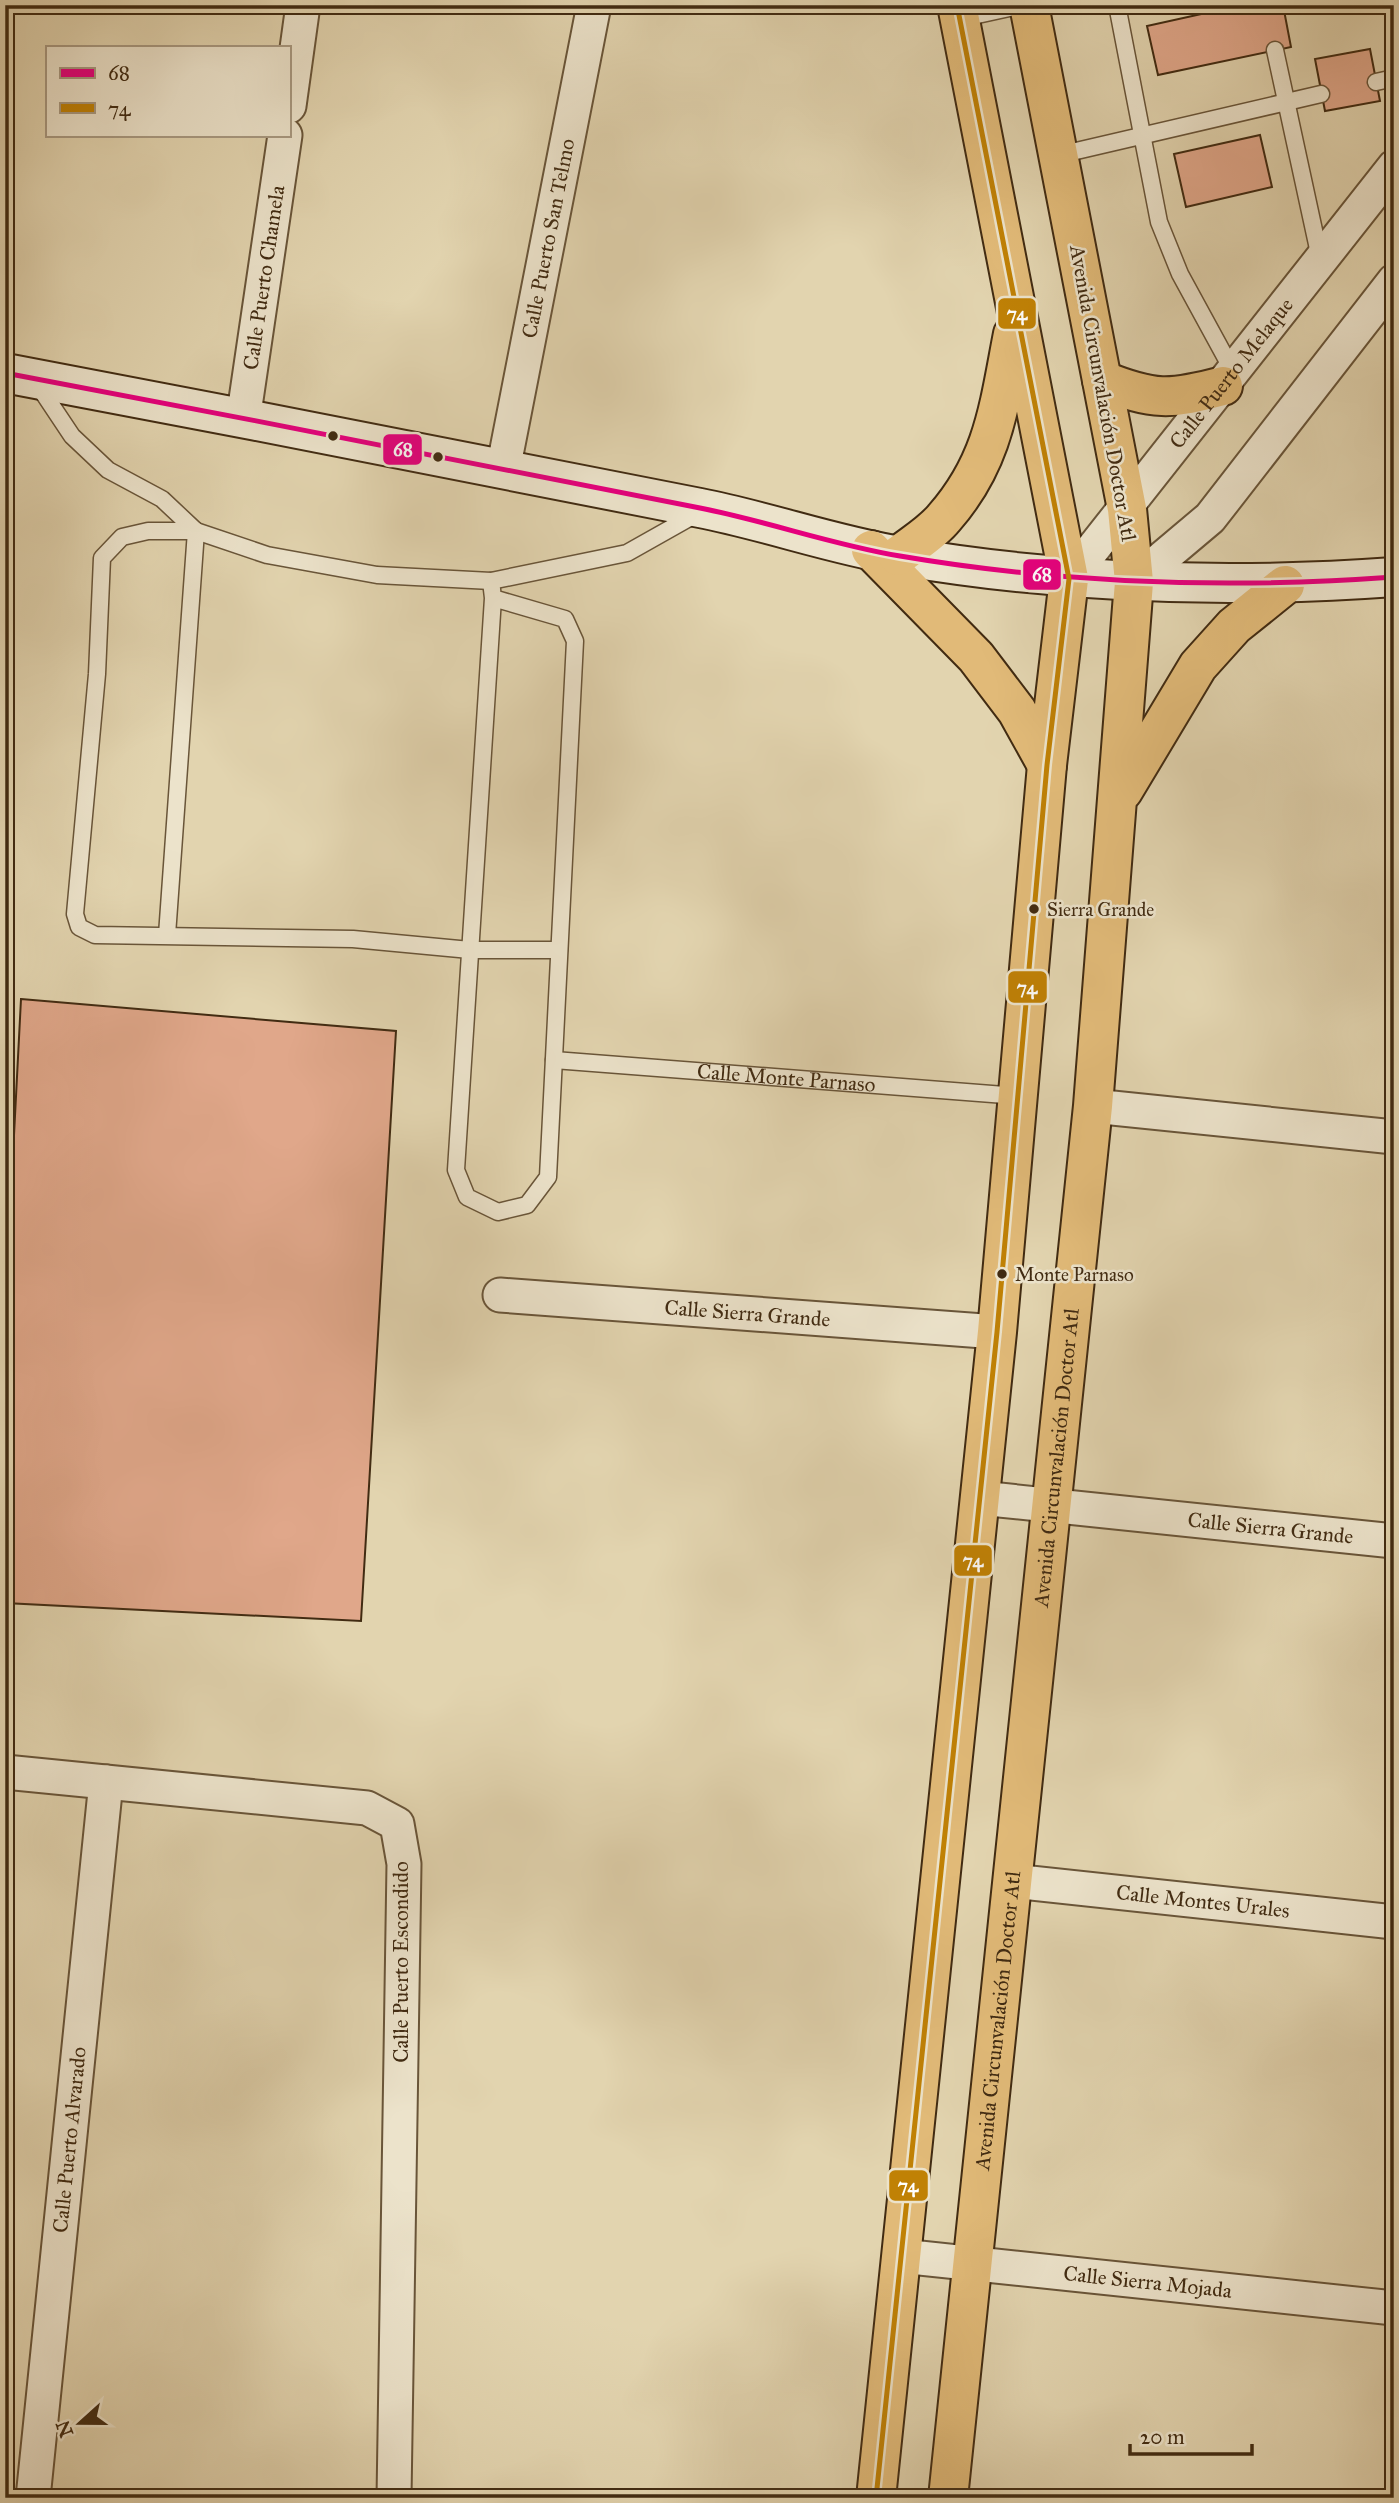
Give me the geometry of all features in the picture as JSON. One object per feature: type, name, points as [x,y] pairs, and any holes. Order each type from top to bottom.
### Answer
[{"type":"main road","name":"Avenida Circunvalación Doctor Atl","points":[[948,2498],[1093,1106],[1134,582],[1127,509],[1029,5]]},
{"type":"main road","points":[[876,2498],[997,1332],[1047,765],[1069,579],[958,12]]},
{"type":"main road","points":[[885,553],[943,520],[974,479],[990,445],[1017,315]]},
{"type":"main road","points":[[19,376],[705,509],[885,553],[1069,579],[1284,585],[1394,577]]},
{"type":"main road","points":[[1102,380],[1138,395],[1161,398],[1186,396],[1228,379]]},
{"type":"main road","points":[[885,553],[976,657],[1017,711],[1047,765]]},
{"type":"main road","points":[[1118,799],[1198,666],[1234,626],[1284,585]]},
{"type":"street","points":[[290,99],[303,5]]},
{"type":"street","name":"Calle Puerto San Telmo","points":[[503,470],[594,5]]},
{"type":"street","name":"Calle Puerto Chamela","points":[[243,420],[285,136]]},
{"type":"street","name":"Calle Puerto Melaque","points":[[1069,579],[1127,509],[1394,167]]},
{"type":"street","points":[[1134,582],[1210,518],[1394,281]]},
{"type":"street","points":[[1093,1106],[1394,1137]]},
{"type":"street","name":"Calle Sierra Grande","points":[[500,1295],[997,1332]]},
{"type":"street","name":"Calle Sierra Grande","points":[[980,1498],[1394,1541]]},
{"type":"street","name":"Calle Puerto Escondido","points":[[5,1772],[367,1808],[397,1824],[404,1864],[394,2498]]},
{"type":"street","name":"Calle Puerto Alvarado","points":[[33,2498],[106,1782]]},
{"type":"street","name":"Calle Montes Urales","points":[[1013,1881],[1394,1922]]},
{"type":"street","name":"Calle Sierra Mojada","points":[[901,2256],[1394,2308]]},
{"type":"lane","points":[[958,12],[1023,5]]},
{"type":"lane","points":[[1116,5],[1159,222],[1228,379]]},
{"type":"lane","points":[[1275,50],[1321,261]]},
{"type":"lane","points":[[1376,82],[1394,78]]},
{"type":"lane","points":[[1059,155],[1321,94]]},
{"type":"lane","points":[[19,376],[72,436],[108,470],[162,499],[196,531]]},
{"type":"lane","points":[[492,589],[627,553],[705,509]]},
{"type":"lane","points":[[492,589],[470,950],[456,1170],[467,1197],[498,1212],[527,1205],[548,1177],[575,641],[565,619],[492,589],[377,575],[267,555],[196,531],[148,531],[122,537],[102,558],[97,674],[75,914],[79,927],[94,935],[353,939],[470,950],[559,950]]},
{"type":"lane","points":[[167,935],[196,531]]},
{"type":"lane","name":"Calle Monte Parnaso","points":[[554,1060],[1018,1096]]},
{"type":"building","points":[[1242,5],[1283,5],[1291,47],[1158,75],[1147,26]]},
{"type":"building","points":[[1370,49],[1380,101],[1325,111],[1315,59]]},
{"type":"building","points":[[1260,135],[1272,187],[1186,207],[1174,154]]},
{"type":"building","points":[[21,999],[396,1031],[361,1621],[5,1603],[5,1310]]},
{"type":"transit line","name":"74","points":[[876,2498],[997,1332],[1047,765],[1069,579],[957,5]]},
{"type":"transit line","name":"68","points":[[5,373],[700,508],[900,556],[1023,573],[1146,582],[1270,583],[1394,577]]},
{"type":"place","name":"Sierra Grande","points":[[1034,909]]},
{"type":"place","name":"Monte Parnaso","points":[[1002,1274]]}]
